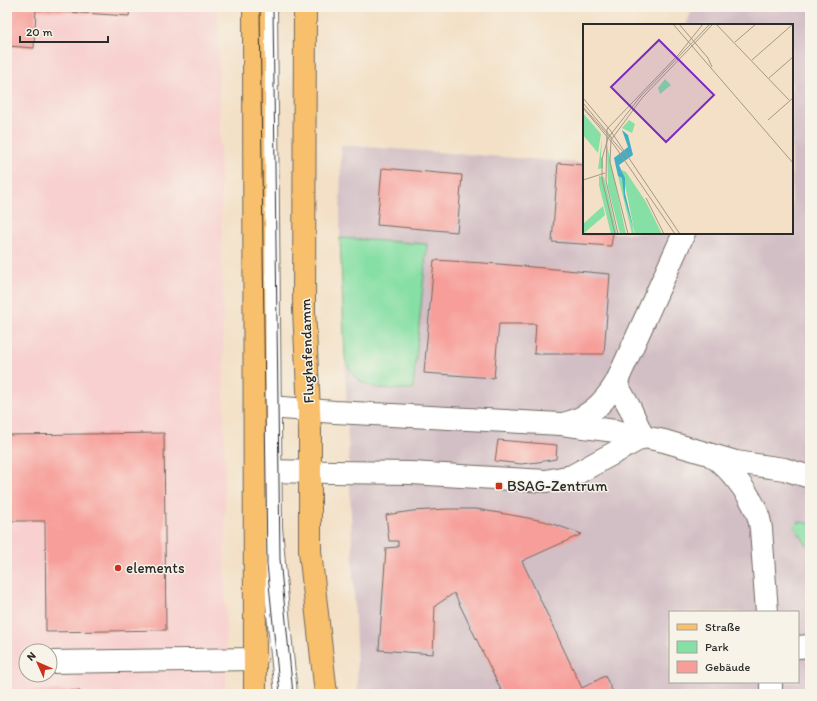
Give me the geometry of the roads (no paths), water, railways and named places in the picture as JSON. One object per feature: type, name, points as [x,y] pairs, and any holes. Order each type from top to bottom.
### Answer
[{"type":"main road","points":[[254,7],[263,471],[256,694]]},
{"type":"main road","name":"Flughafendamm","points":[[305,7],[304,302],[309,410],[310,551],[326,694]]},
{"type":"lane","points":[[266,7],[262,407],[561,424],[615,431],[664,441],[736,462],[784,469],[810,477]]},
{"type":"lane","points":[[561,424],[571,423],[588,414],[602,402],[616,383],[684,234]]},
{"type":"lane","points":[[616,383],[644,437]]},
{"type":"lane","points":[[286,694],[271,527],[263,471],[411,472],[546,481],[572,476],[644,437]]},
{"type":"lane","points":[[706,454],[717,460],[732,475],[750,501],[758,516],[761,529],[766,611]]},
{"type":"lane","points":[[784,469],[810,464]]},
{"type":"lane","points":[[799,648],[810,646]]},
{"type":"lane","points":[[58,662],[256,658]]},
{"type":"lane","points":[[771,683],[771,694]]},
{"type":"tram line","points":[[260,7],[267,564],[280,694]]},
{"type":"tram line","points":[[273,7],[280,559],[293,694]]},
{"type":"place","name":"BSAG-Zentrum","points":[[499,486]]},
{"type":"place","name":"elements","points":[[118,568]]}]
